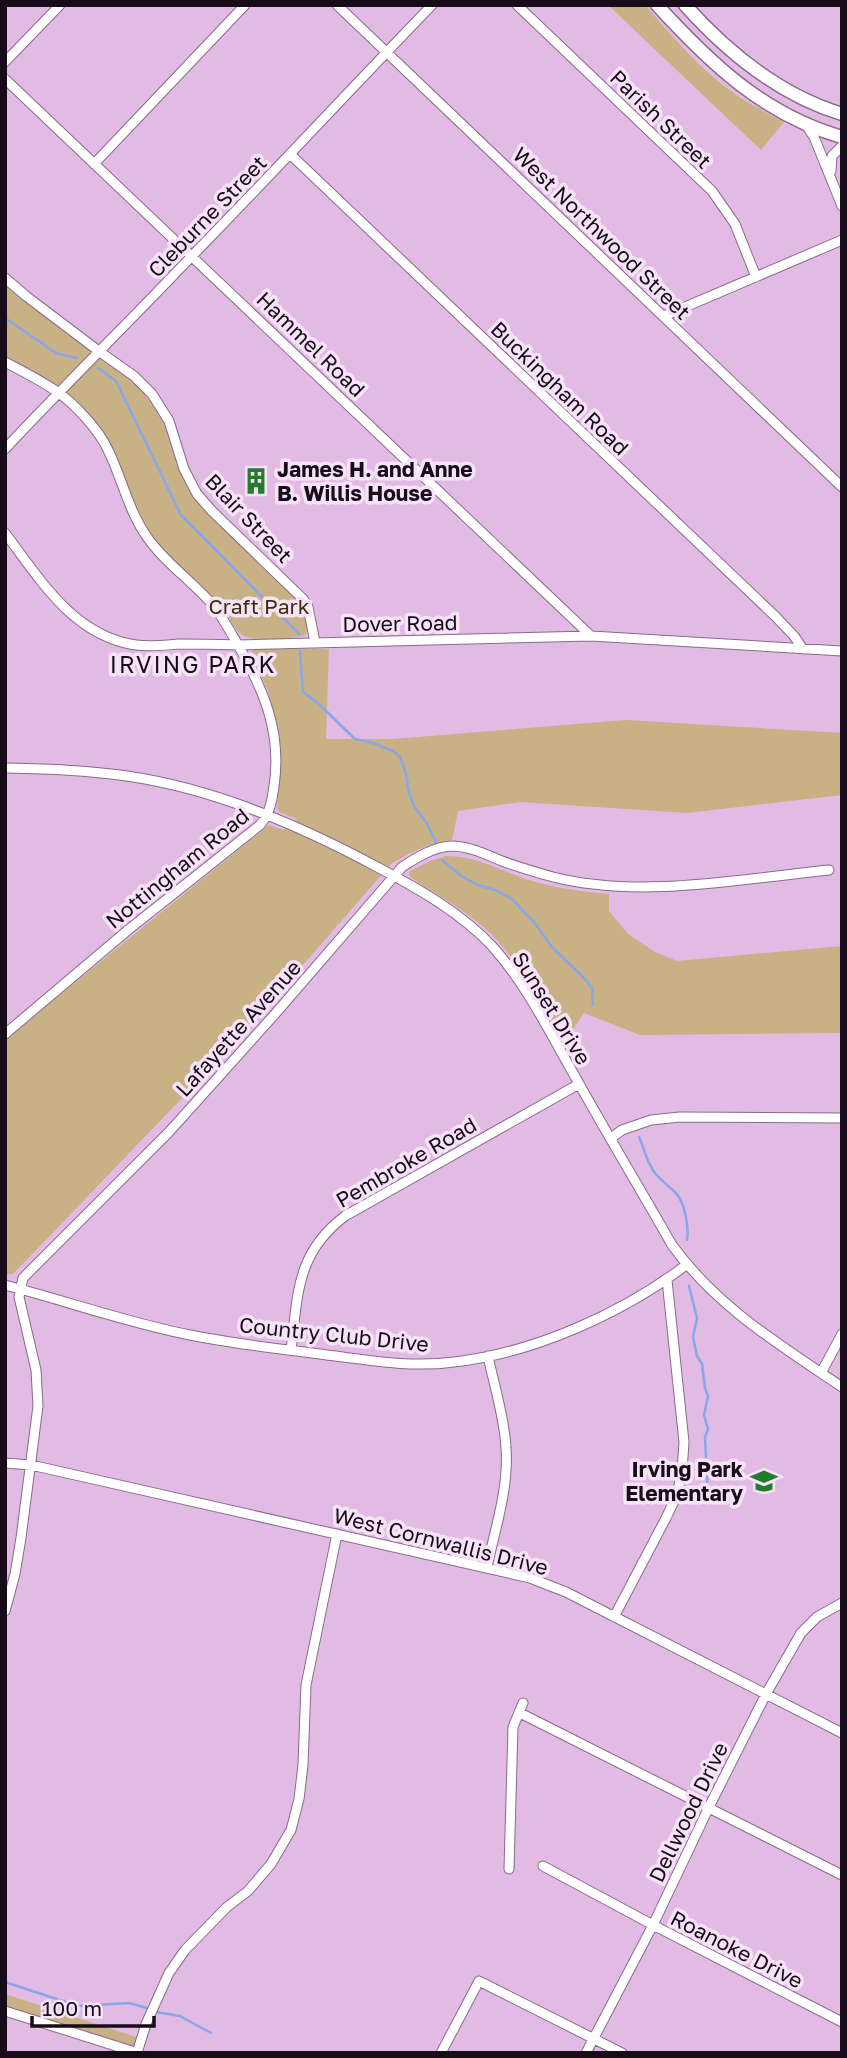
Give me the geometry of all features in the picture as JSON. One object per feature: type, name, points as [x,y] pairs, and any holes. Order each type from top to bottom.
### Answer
[{"type":"highway","points":[[657,5],[690,42],[725,74],[764,102],[806,124],[842,137]]},
{"type":"highway","points":[[684,5],[727,48],[758,73],[818,107],[842,114]]},
{"type":"street","points":[[5,62],[60,5]]},
{"type":"street","points":[[94,164],[245,5]]},
{"type":"street","name":"West Northwood Street","points":[[337,5],[842,487]]},
{"type":"street","name":"Cleburne Street","points":[[5,449],[291,155],[432,5]]},
{"type":"street","name":"Parish Street","points":[[517,5],[712,191],[735,225],[756,277]]},
{"type":"street","name":"Hammel Road","points":[[5,79],[591,636]]},
{"type":"street","points":[[806,124],[842,206]]},
{"type":"street","points":[[832,180],[831,161],[835,151],[842,146]]},
{"type":"street","name":"Buckingham Road","points":[[291,155],[776,617],[803,649]]},
{"type":"street","points":[[664,316],[842,240]]},
{"type":"street","name":"Blair Street","points":[[5,278],[134,376],[152,394],[169,421],[184,469],[197,494],[303,599],[308,607],[315,642]]},
{"type":"street","name":"Nottingham Road","points":[[5,362],[58,392],[99,434],[109,451],[133,514],[144,534],[161,556],[212,604],[238,645],[263,693],[276,750],[275,779],[268,815],[260,825],[5,1034]]},
{"type":"street","name":"Dover Road","points":[[5,533],[69,614],[91,628],[136,645],[591,636],[842,652]]},
{"type":"street","name":"Sunset Drive","points":[[5,768],[125,775],[170,784],[268,815],[355,855],[465,921],[492,946],[508,966],[541,1017],[672,1245],[687,1265],[734,1312],[842,1387]]},
{"type":"street","name":"Lafayette Avenue","points":[[20,1289],[23,1278],[33,1266],[169,1132],[402,867],[417,858],[449,846],[467,848],[552,877],[615,887],[667,886],[829,870]]},
{"type":"street","name":"Pembroke Road","points":[[290,1350],[306,1262],[330,1227],[579,1084]]},
{"type":"street","points":[[611,1138],[622,1130],[651,1120],[680,1117],[842,1118]]},
{"type":"street","name":"Country Club Drive","points":[[5,1286],[189,1335],[401,1364],[451,1363],[525,1346],[568,1331],[639,1296],[687,1265]]},
{"type":"street","points":[[614,1617],[677,1495],[682,1471],[684,1442],[667,1280]]},
{"type":"street","points":[[5,1611],[15,1574],[38,1406],[36,1370],[19,1297],[20,1289]]},
{"type":"street","points":[[821,1373],[842,1334]]},
{"type":"street","points":[[487,1567],[505,1487],[507,1465],[506,1446],[488,1356]]},
{"type":"street","name":"West Cornwallis Drive","points":[[5,1463],[31,1465],[513,1573],[550,1585],[842,1733]]},
{"type":"street","points":[[5,2011],[138,2053],[157,1997],[174,1965],[185,1950],[248,1891],[271,1864],[290,1830],[299,1799],[306,1685],[337,1534]]},
{"type":"street","name":"Dellwood Drive","points":[[586,2053],[653,1925],[766,1694],[801,1633],[817,1617],[842,1603]]},
{"type":"street","points":[[509,1869],[513,1727],[521,1708],[842,1875]]},
{"type":"street","name":"Roanoke Drive","points":[[543,1866],[842,2022]]},
{"type":"street","points":[[441,2053],[479,1981],[622,2053]]},
{"type":"green space","points":[[608,5],[645,5],[689,54],[718,81],[784,122],[761,150]]},
{"type":"green space","name":"Craft Park","points":[[5,284],[137,385],[162,420],[195,498],[202,508],[300,603],[306,613],[308,631],[305,635],[264,639],[242,635],[223,609],[159,545],[141,519],[108,441],[91,418],[57,388],[5,356]]},
{"type":"green space","points":[[254,649],[329,649],[326,739],[393,739],[626,720],[842,733],[842,795],[687,813],[521,802],[458,811],[452,840],[429,845],[392,863],[233,1045],[13,1274],[5,1274],[5,1039],[269,825],[283,830],[297,819],[279,812],[277,808],[281,749],[268,690],[250,654]]},
{"type":"green space","points":[[446,856],[481,862],[548,885],[609,894],[609,911],[628,934],[655,952],[677,961],[842,946],[842,1033],[640,1035],[584,1013],[565,1041],[501,944],[462,910],[410,877],[409,872]]},
{"type":"green space","points":[[5,1994],[139,2038],[136,2048],[5,2009]]},
{"type":"waterway","points":[[5,318],[56,353],[77,358]]},
{"type":"waterway","points":[[98,368],[116,381],[181,515],[299,634]]},
{"type":"waterway","points":[[300,651],[303,692],[355,739],[373,743],[393,751],[400,757],[415,808],[437,844]]},
{"type":"waterway","points":[[442,860],[461,876],[512,899],[552,947],[592,988],[593,1005]]},
{"type":"waterway","points":[[639,1137],[652,1169],[675,1192],[684,1208],[687,1240]]},
{"type":"waterway","points":[[689,1286],[697,1318],[693,1337],[708,1396],[704,1415],[708,1429],[705,1437],[708,1499]]},
{"type":"waterway","points":[[5,1982],[78,2006],[129,2003],[147,2008]]},
{"type":"waterway","points":[[156,2012],[180,2016],[211,2033]]},
{"type":"place","name":"James H. and Anne B. Willis House","points":[[256,481]]},
{"type":"place","name":"Irving Park Elementary","points":[[764,1481]]},
{"type":"district","name":"IRVING PARK","points":[[193,664]]}]
